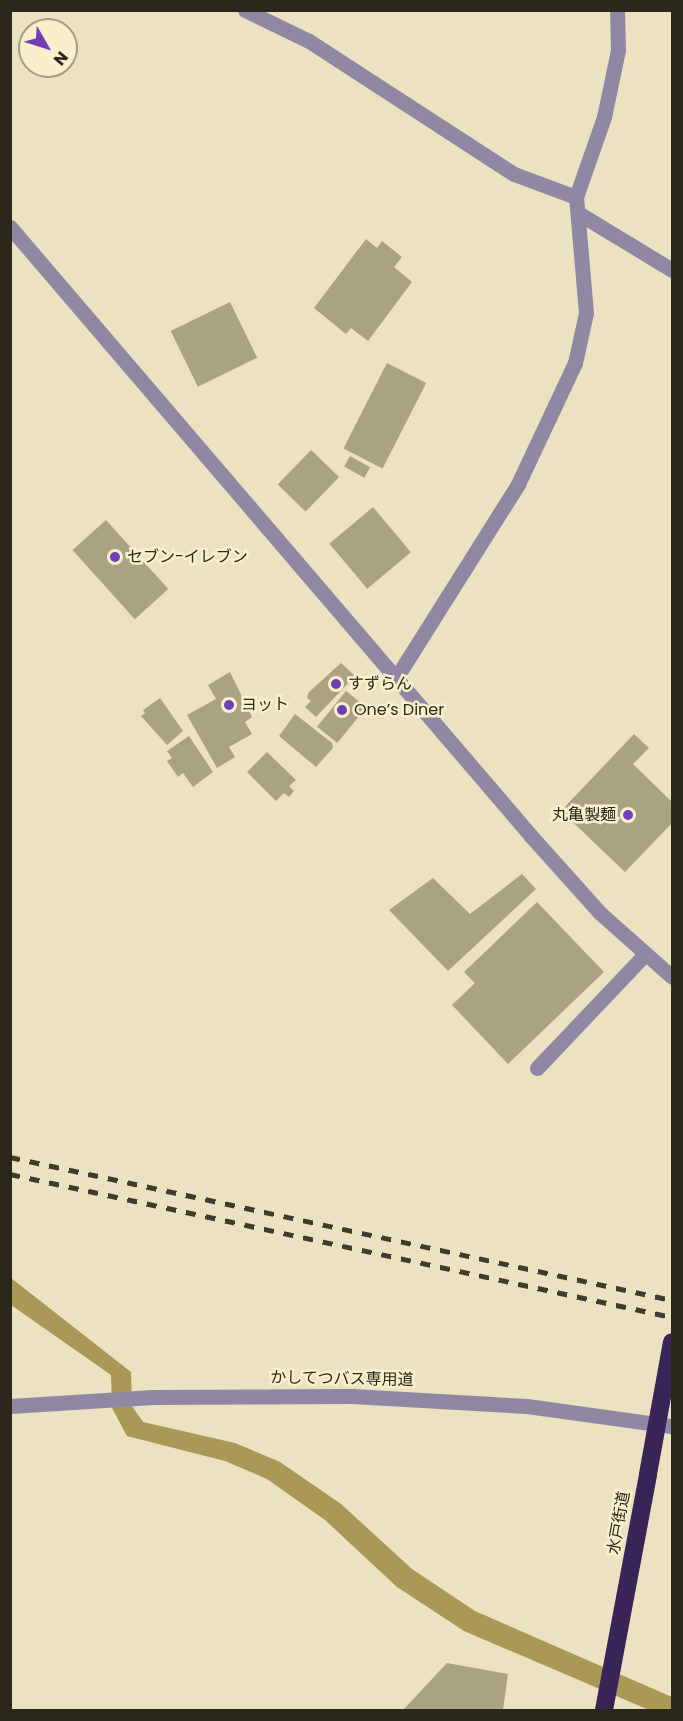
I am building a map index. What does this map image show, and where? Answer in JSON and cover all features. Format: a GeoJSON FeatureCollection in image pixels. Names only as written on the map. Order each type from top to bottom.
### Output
{"type":"FeatureCollection","features":[{"type":"Feature","properties":{"kind":"highway","name":"水戸街道"},"geometry":{"type":"LineString","coordinates":[[604,1710],[672,1342]]}},
{"type":"Feature","properties":{"kind":"street"},"geometry":{"type":"LineString","coordinates":[[245,10],[309,41],[514,174],[576,196]]}},
{"type":"Feature","properties":{"kind":"street"},"geometry":{"type":"LineString","coordinates":[[396,678],[518,484],[575,363],[586,313],[576,196],[604,117],[618,50],[617,10]]}},
{"type":"Feature","properties":{"kind":"street"},"geometry":{"type":"LineString","coordinates":[[578,213],[672,270]]}},
{"type":"Feature","properties":{"kind":"street"},"geometry":{"type":"LineString","coordinates":[[10,227],[586,897],[672,977]]}},
{"type":"Feature","properties":{"kind":"street"},"geometry":{"type":"LineString","coordinates":[[537,1068],[645,954]]}},
{"type":"Feature","properties":{"kind":"street","name":"かしてつバス専用道"},"geometry":{"type":"LineString","coordinates":[[10,1406],[153,1397],[352,1396],[497,1403],[672,1426]]}},
{"type":"Feature","properties":{"kind":"shaded area"},"geometry":{"type":"Polygon","coordinates":[[[11,1278],[131,1372],[132,1406],[143,1422],[235,1443],[280,1462],[341,1504],[412,1569],[475,1611],[672,1697],[672,1710],[649,1710],[464,1631],[397,1587],[325,1520],[267,1479],[225,1461],[127,1436],[112,1408],[111,1375],[11,1305],[11,1278]]]}},
{"type":"Feature","properties":{"kind":"building"},"geometry":{"type":"Polygon","coordinates":[[[366,239],[377,248],[382,241],[402,257],[394,267],[412,282],[368,341],[351,328],[346,334],[314,308],[366,239]]]}},
{"type":"Feature","properties":{"kind":"building"},"geometry":{"type":"Polygon","coordinates":[[[230,302],[257,358],[198,387],[171,331],[230,302]]]}},
{"type":"Feature","properties":{"kind":"building"},"geometry":{"type":"Polygon","coordinates":[[[387,363],[426,383],[383,469],[343,449],[387,363]]]}},
{"type":"Feature","properties":{"kind":"building"},"geometry":{"type":"Polygon","coordinates":[[[311,450],[339,477],[306,512],[278,485],[311,450]]]}},
{"type":"Feature","properties":{"kind":"building"},"geometry":{"type":"Polygon","coordinates":[[[350,456],[370,467],[364,478],[344,466],[350,456]]]}},
{"type":"Feature","properties":{"kind":"building"},"geometry":{"type":"Polygon","coordinates":[[[373,507],[411,552],[367,589],[329,544],[373,507]]]}},
{"type":"Feature","properties":{"kind":"building"},"geometry":{"type":"Polygon","coordinates":[[[106,520],[168,589],[135,619],[73,550],[106,520]]]}},
{"type":"Feature","properties":{"kind":"building"},"geometry":{"type":"Polygon","coordinates":[[[341,663],[355,676],[316,717],[305,707],[311,701],[307,698],[309,692],[341,663]]]}},
{"type":"Feature","properties":{"kind":"building"},"geometry":{"type":"Polygon","coordinates":[[[230,672],[252,717],[245,722],[252,734],[229,747],[235,757],[217,768],[187,715],[216,699],[208,685],[230,672]]]}},
{"type":"Feature","properties":{"kind":"building"},"geometry":{"type":"Polygon","coordinates":[[[346,691],[366,707],[337,743],[317,727],[346,691]]]}},
{"type":"Feature","properties":{"kind":"building"},"geometry":{"type":"Polygon","coordinates":[[[160,698],[183,731],[167,745],[141,716],[145,713],[143,710],[160,698]]]}},
{"type":"Feature","properties":{"kind":"building"},"geometry":{"type":"Polygon","coordinates":[[[295,714],[332,743],[333,748],[316,767],[279,736],[295,714]]]}},
{"type":"Feature","properties":{"kind":"building"},"geometry":{"type":"Polygon","coordinates":[[[634,734],[649,748],[633,764],[672,802],[672,823],[625,872],[561,811],[634,734]]]}},
{"type":"Feature","properties":{"kind":"building"},"geometry":{"type":"Polygon","coordinates":[[[189,736],[213,772],[193,787],[183,773],[178,777],[167,761],[172,758],[167,751],[189,736]]]}},
{"type":"Feature","properties":{"kind":"building"},"geometry":{"type":"Polygon","coordinates":[[[267,752],[296,780],[289,786],[294,791],[289,797],[284,793],[276,801],[247,772],[267,752]]]}},
{"type":"Feature","properties":{"kind":"building"},"geometry":{"type":"Polygon","coordinates":[[[522,874],[536,889],[448,971],[389,910],[433,878],[470,914],[522,874]]]}},
{"type":"Feature","properties":{"kind":"building"},"geometry":{"type":"Polygon","coordinates":[[[537,902],[604,972],[508,1064],[452,1005],[475,983],[464,972],[537,902]]]}},
{"type":"Feature","properties":{"kind":"building"},"geometry":{"type":"Polygon","coordinates":[[[447,1663],[508,1674],[503,1710],[403,1710],[447,1663]]]}},
{"type":"Feature","properties":{"kind":"railway"},"geometry":{"type":"LineString","coordinates":[[10,1157],[672,1300]]}},
{"type":"Feature","properties":{"kind":"railway"},"geometry":{"type":"LineString","coordinates":[[10,1174],[672,1317]]}},
{"type":"Feature","properties":{"kind":"place","name":"セブン-イレブン"},"geometry":{"type":"Point","coordinates":[115,557]}},
{"type":"Feature","properties":{"kind":"place","name":"すずらん"},"geometry":{"type":"Point","coordinates":[336,684]}},
{"type":"Feature","properties":{"kind":"place","name":"ヨット"},"geometry":{"type":"Point","coordinates":[229,705]}},
{"type":"Feature","properties":{"kind":"place","name":"One’s Diner"},"geometry":{"type":"Point","coordinates":[342,710]}},
{"type":"Feature","properties":{"kind":"place","name":"丸亀製麺"},"geometry":{"type":"Point","coordinates":[628,815]}}]}
